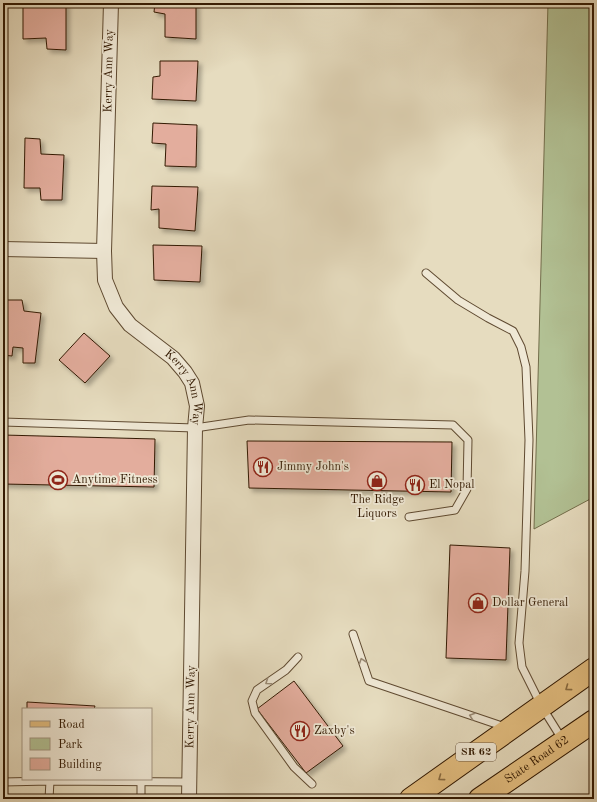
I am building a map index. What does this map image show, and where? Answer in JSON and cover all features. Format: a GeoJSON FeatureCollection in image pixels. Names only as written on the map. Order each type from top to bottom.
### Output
{"type":"FeatureCollection","features":[{"type":"Feature","properties":{"kind":"main road","name":"SR 62"},"geometry":{"type":"LineString","coordinates":[[411,799],[594,669]]}},
{"type":"Feature","properties":{"kind":"main road","name":"State Road 62"},"geometry":{"type":"LineString","coordinates":[[480,799],[594,722]]}},
{"type":"Feature","properties":{"kind":"street","name":"Kerry Ann Way"},"geometry":{"type":"LineString","coordinates":[[111,3],[104,251],[105,280],[116,307],[130,325],[173,358],[192,383],[197,406],[195,428],[189,799]]}},
{"type":"Feature","properties":{"kind":"street"},"geometry":{"type":"LineString","coordinates":[[3,249],[104,251]]}},
{"type":"Feature","properties":{"kind":"lane"},"geometry":{"type":"LineString","coordinates":[[426,273],[458,300],[513,331],[521,347],[526,367],[529,440],[525,572],[519,643],[522,667],[542,707],[564,743]]}},
{"type":"Feature","properties":{"kind":"lane"},"geometry":{"type":"LineString","coordinates":[[3,422],[195,428],[249,420],[453,426],[468,440],[467,489],[455,510],[409,517]]}},
{"type":"Feature","properties":{"kind":"lane"},"geometry":{"type":"LineString","coordinates":[[353,634],[369,681],[509,729]]}},
{"type":"Feature","properties":{"kind":"lane"},"geometry":{"type":"LineString","coordinates":[[298,657],[286,670],[257,690],[252,701],[255,713],[294,767],[312,784]]}},
{"type":"Feature","properties":{"kind":"lane"},"geometry":{"type":"LineString","coordinates":[[50,781],[50,799]]}},
{"type":"Feature","properties":{"kind":"lane"},"geometry":{"type":"LineString","coordinates":[[3,782],[190,782]]}},
{"type":"Feature","properties":{"kind":"lane"},"geometry":{"type":"LineString","coordinates":[[141,782],[141,799]]}},
{"type":"Feature","properties":{"kind":"green space"},"geometry":{"type":"Polygon","coordinates":[[[548,3],[594,3],[594,497],[534,529],[548,3]]]}},
{"type":"Feature","properties":{"kind":"building"},"geometry":{"type":"Polygon","coordinates":[[[46,3],[66,3],[66,50],[47,49],[46,38],[23,39],[23,7],[45,6],[46,3]]]}},
{"type":"Feature","properties":{"kind":"building"},"geometry":{"type":"Polygon","coordinates":[[[155,3],[196,3],[196,39],[165,37],[165,14],[154,12],[155,3]]]}},
{"type":"Feature","properties":{"kind":"building"},"geometry":{"type":"Polygon","coordinates":[[[160,61],[198,61],[196,101],[152,99],[153,77],[160,76],[160,61]]]}},
{"type":"Feature","properties":{"kind":"building"},"geometry":{"type":"Polygon","coordinates":[[[153,123],[197,125],[196,167],[165,166],[166,144],[152,143],[153,123]]]}},
{"type":"Feature","properties":{"kind":"building"},"geometry":{"type":"Polygon","coordinates":[[[25,138],[40,139],[41,154],[64,155],[62,200],[41,200],[40,188],[24,188],[25,138]]]}},
{"type":"Feature","properties":{"kind":"building"},"geometry":{"type":"Polygon","coordinates":[[[152,186],[198,187],[195,231],[159,228],[159,209],[151,210],[152,186]]]}},
{"type":"Feature","properties":{"kind":"building"},"geometry":{"type":"Polygon","coordinates":[[[153,245],[202,246],[200,282],[154,280],[153,245]]]}},
{"type":"Feature","properties":{"kind":"building"},"geometry":{"type":"Polygon","coordinates":[[[3,300],[22,300],[24,311],[41,313],[35,363],[23,363],[23,348],[13,347],[12,356],[3,355],[3,300]]]}},
{"type":"Feature","properties":{"kind":"building"},"geometry":{"type":"Polygon","coordinates":[[[84,333],[110,356],[85,383],[59,360],[84,333]]]}},
{"type":"Feature","properties":{"kind":"building"},"geometry":{"type":"Polygon","coordinates":[[[3,435],[155,439],[154,487],[3,484],[3,435]]]}},
{"type":"Feature","properties":{"kind":"building"},"geometry":{"type":"Polygon","coordinates":[[[247,441],[452,442],[451,492],[249,488],[247,441]]]}},
{"type":"Feature","properties":{"kind":"building","name":"Dollar General"},"geometry":{"type":"Polygon","coordinates":[[[450,545],[510,548],[506,660],[446,658],[450,545]]]}},
{"type":"Feature","properties":{"kind":"building"},"geometry":{"type":"Polygon","coordinates":[[[294,681],[343,746],[306,773],[257,709],[294,681]]]}},
{"type":"Feature","properties":{"kind":"building"},"geometry":{"type":"Polygon","coordinates":[[[27,702],[95,706],[94,708],[27,708],[27,702]]]}},
{"type":"Feature","properties":{"kind":"place","name":"Jimmy John's"},"geometry":{"type":"Point","coordinates":[263,467]}},
{"type":"Feature","properties":{"kind":"place","name":"Anytime Fitness"},"geometry":{"type":"Point","coordinates":[58,480]}},
{"type":"Feature","properties":{"kind":"place","name":"The Ridge Liquors"},"geometry":{"type":"Point","coordinates":[377,481]}},
{"type":"Feature","properties":{"kind":"place","name":"El Nopal"},"geometry":{"type":"Point","coordinates":[415,485]}},
{"type":"Feature","properties":{"kind":"place","name":"Dollar General"},"geometry":{"type":"Point","coordinates":[478,603]}},
{"type":"Feature","properties":{"kind":"place","name":"Zaxby's"},"geometry":{"type":"Point","coordinates":[300,731]}}]}
